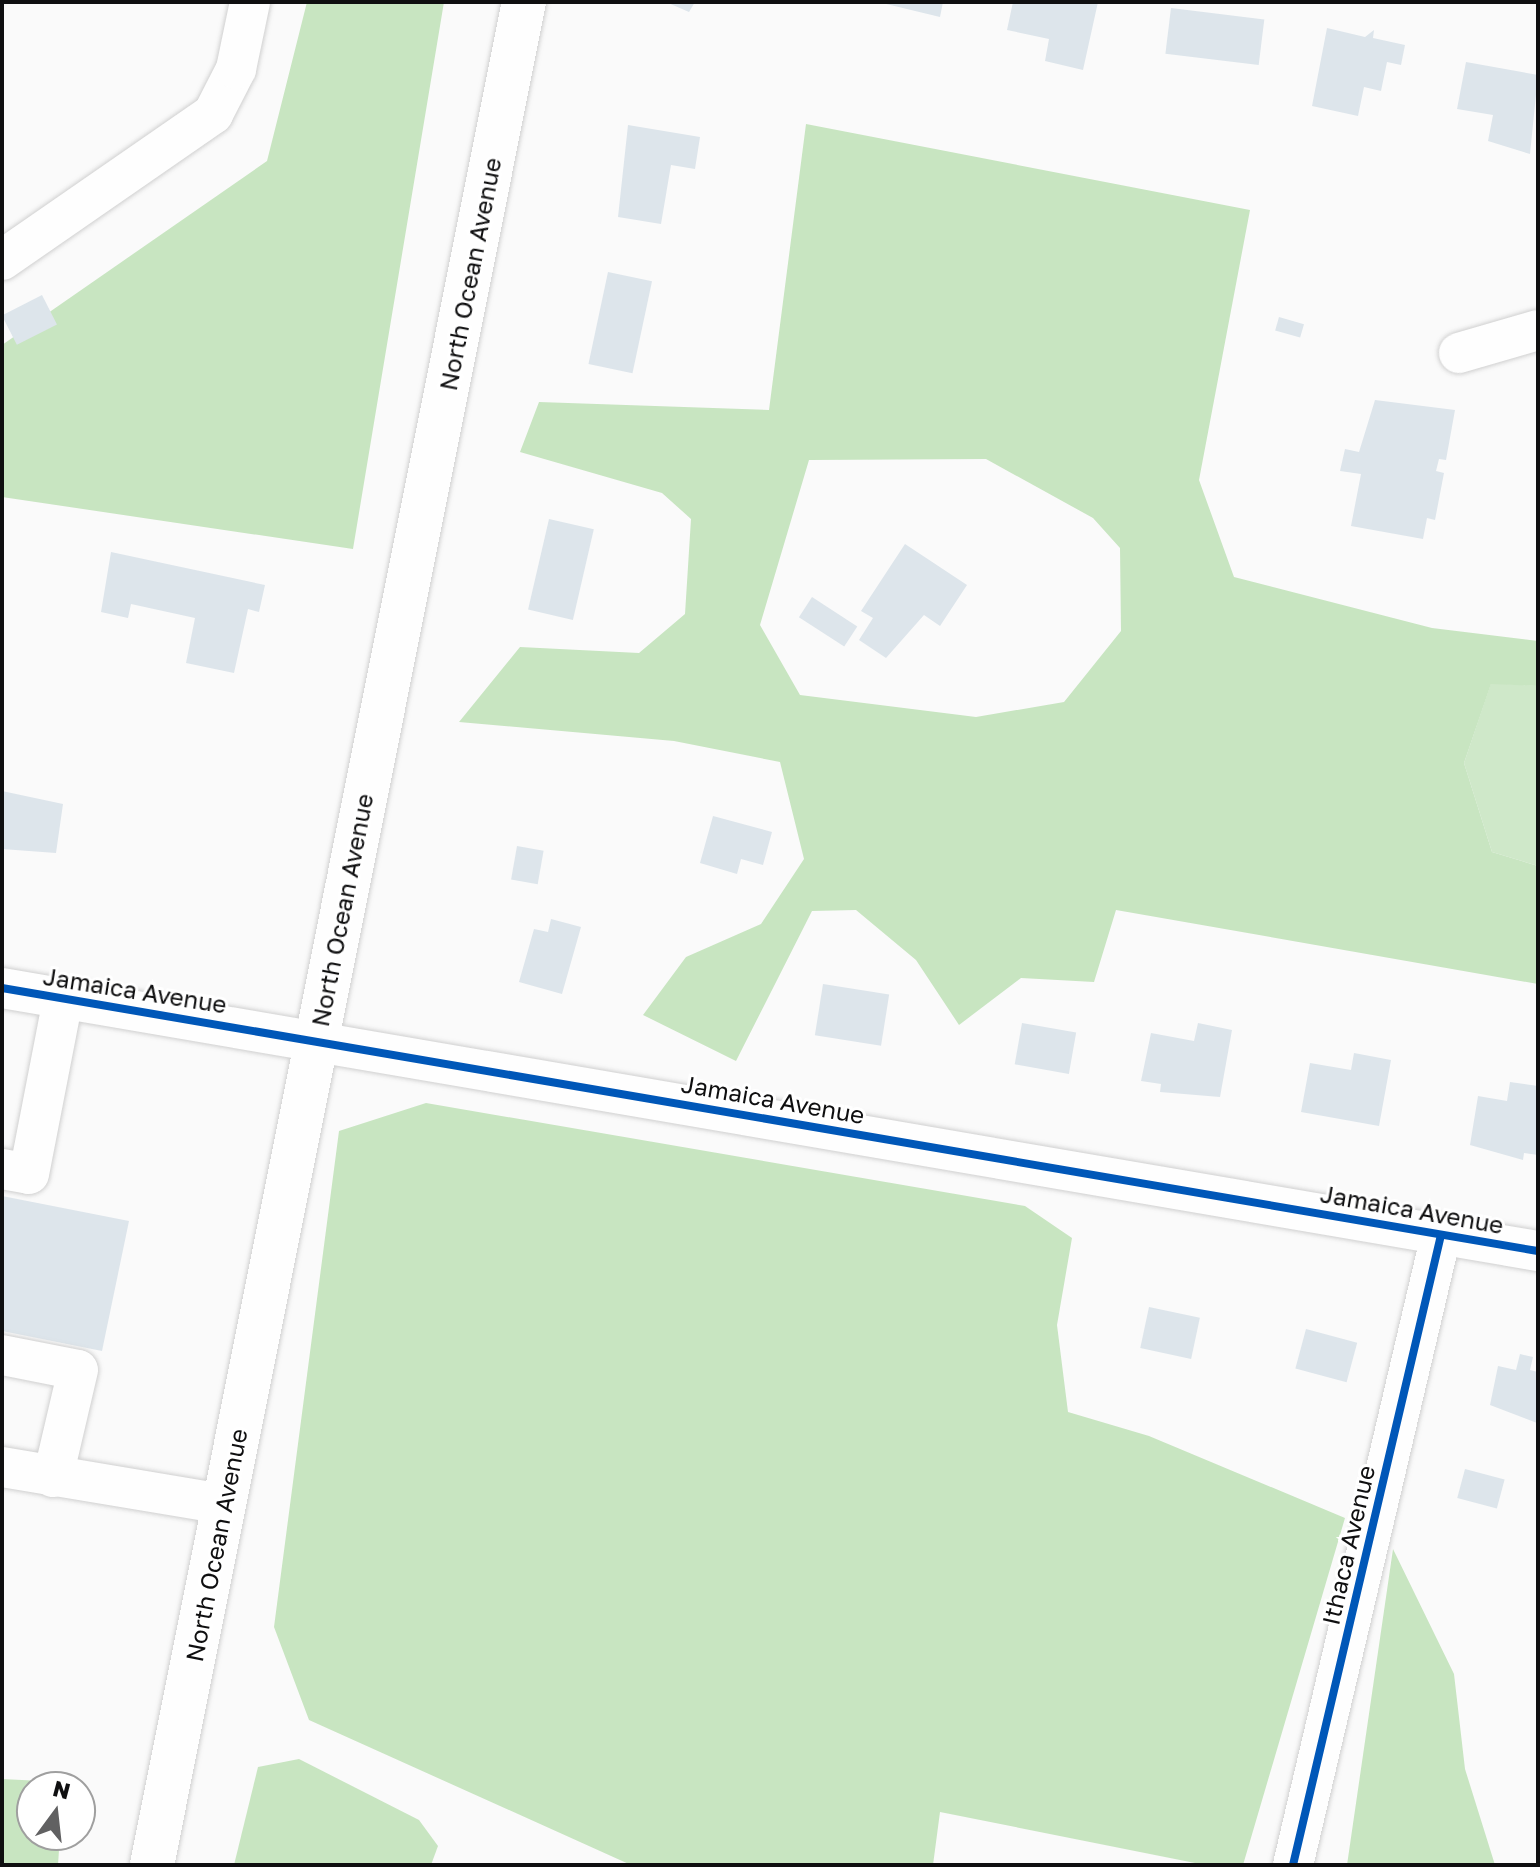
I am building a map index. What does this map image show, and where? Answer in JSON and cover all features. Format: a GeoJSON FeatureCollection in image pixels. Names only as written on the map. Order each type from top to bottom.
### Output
{"type":"FeatureCollection","features":[{"type":"Feature","properties":{"kind":"main road","name":"North Ocean Avenue"},"geometry":{"type":"LineString","coordinates":[[152,1865],[524,2]]}},
{"type":"Feature","properties":{"kind":"street"},"geometry":{"type":"LineString","coordinates":[[2,260],[213,114],[236,69],[250,2]]}},
{"type":"Feature","properties":{"kind":"street"},"geometry":{"type":"LineString","coordinates":[[1459,353],[1538,330]]}},
{"type":"Feature","properties":{"kind":"street","name":"Jamaica Avenue"},"geometry":{"type":"LineString","coordinates":[[2,988],[1538,1251]]}},
{"type":"Feature","properties":{"kind":"street"},"geometry":{"type":"LineString","coordinates":[[2,1169],[29,1174],[63,999]]}},
{"type":"Feature","properties":{"kind":"street","name":"Ithaca Avenue"},"geometry":{"type":"LineString","coordinates":[[1293,1865],[1441,1235]]}},
{"type":"Feature","properties":{"kind":"street"},"geometry":{"type":"LineString","coordinates":[[2,1355],[78,1370],[53,1477]]}},
{"type":"Feature","properties":{"kind":"street"},"geometry":{"type":"LineString","coordinates":[[2,1467],[224,1504]]}},
{"type":"Feature","properties":{"kind":"green space"},"geometry":{"type":"Polygon","coordinates":[[[307,2],[444,2],[353,549],[2,497],[2,345],[267,161],[307,2]]]}},
{"type":"Feature","properties":{"kind":"green space"},"geometry":{"type":"Polygon","coordinates":[[[806,124],[1250,210],[1199,480],[1234,577],[1432,628],[1538,641],[1538,686],[1491,684],[1464,763],[1492,852],[1538,866],[1538,984],[1116,910],[1094,982],[1021,978],[959,1025],[916,960],[856,910],[812,911],[736,1061],[643,1015],[686,957],[761,924],[804,859],[780,762],[674,741],[459,722],[520,647],[639,653],[685,614],[691,519],[662,493],[520,452],[539,402],[769,410],[806,124]],[[986,459],[809,460],[760,625],[800,695],[976,717],[1064,702],[1121,631],[1120,548],[1093,518],[986,459]]]}},
{"type":"Feature","properties":{"kind":"green space"},"geometry":{"type":"Polygon","coordinates":[[[1491,683],[1538,686],[1538,866],[1492,852],[1464,763],[1491,683]]]}},
{"type":"Feature","properties":{"kind":"green space"},"geometry":{"type":"Polygon","coordinates":[[[426,1103],[1025,1206],[1072,1238],[1057,1325],[1068,1412],[1149,1436],[1345,1518],[1243,1865],[1200,1864],[940,1812],[933,1865],[631,1865],[309,1720],[274,1627],[339,1131],[426,1103]]]}},
{"type":"Feature","properties":{"kind":"green space"},"geometry":{"type":"Polygon","coordinates":[[[1393,1549],[1454,1674],[1465,1769],[1495,1865],[1347,1865],[1393,1549]]]}},
{"type":"Feature","properties":{"kind":"green space"},"geometry":{"type":"Polygon","coordinates":[[[299,1759],[419,1820],[438,1846],[431,1865],[234,1865],[258,1767],[299,1759]]]}},
{"type":"Feature","properties":{"kind":"green space"},"geometry":{"type":"Polygon","coordinates":[[[2,1779],[16,1780],[16,1851],[59,1851],[58,1865],[2,1865],[2,1779]]]}},
{"type":"Feature","properties":{"kind":"building"},"geometry":{"type":"Polygon","coordinates":[[[666,2],[695,2],[689,12],[666,2]]]}},
{"type":"Feature","properties":{"kind":"building"},"geometry":{"type":"Polygon","coordinates":[[[878,2],[943,2],[940,17],[878,2]]]}},
{"type":"Feature","properties":{"kind":"building"},"geometry":{"type":"Polygon","coordinates":[[[1013,2],[1098,2],[1083,70],[1045,61],[1049,39],[1007,30],[1013,2]]]}},
{"type":"Feature","properties":{"kind":"building"},"geometry":{"type":"Polygon","coordinates":[[[1171,8],[1264,19],[1259,65],[1165,54],[1171,8]]]}},
{"type":"Feature","properties":{"kind":"building"},"geometry":{"type":"Polygon","coordinates":[[[1327,28],[1365,37],[1374,30],[1373,38],[1405,45],[1401,65],[1387,62],[1381,91],[1364,87],[1358,116],[1312,106],[1327,28]]]}},
{"type":"Feature","properties":{"kind":"building"},"geometry":{"type":"Polygon","coordinates":[[[1466,62],[1538,75],[1530,154],[1488,141],[1493,115],[1457,109],[1466,62]]]}},
{"type":"Feature","properties":{"kind":"building"},"geometry":{"type":"Polygon","coordinates":[[[628,125],[700,137],[695,169],[671,165],[661,224],[618,217],[628,125]]]}},
{"type":"Feature","properties":{"kind":"building"},"geometry":{"type":"Polygon","coordinates":[[[608,272],[652,281],[632,373],[588,364],[608,272]]]}},
{"type":"Feature","properties":{"kind":"building"},"geometry":{"type":"Polygon","coordinates":[[[42,295],[57,324],[17,345],[2,315],[42,295]]]}},
{"type":"Feature","properties":{"kind":"building"},"geometry":{"type":"Polygon","coordinates":[[[1279,317],[1304,324],[1300,338],[1275,330],[1279,317]]]}},
{"type":"Feature","properties":{"kind":"building"},"geometry":{"type":"Polygon","coordinates":[[[1375,400],[1455,410],[1446,460],[1439,459],[1436,471],[1444,473],[1435,520],[1427,518],[1423,539],[1351,526],[1361,474],[1340,471],[1345,449],[1359,452],[1375,400]]]}},
{"type":"Feature","properties":{"kind":"building"},"geometry":{"type":"Polygon","coordinates":[[[549,519],[594,529],[573,620],[528,610],[549,519]]]}},
{"type":"Feature","properties":{"kind":"building"},"geometry":{"type":"Polygon","coordinates":[[[905,544],[967,585],[940,626],[924,615],[886,658],[859,640],[873,618],[861,611],[905,544]]]}},
{"type":"Feature","properties":{"kind":"building"},"geometry":{"type":"Polygon","coordinates":[[[111,552],[265,585],[259,612],[248,609],[234,673],[186,663],[195,618],[131,604],[128,618],[101,612],[111,552]]]}},
{"type":"Feature","properties":{"kind":"building"},"geometry":{"type":"Polygon","coordinates":[[[812,597],[857,626],[844,647],[799,617],[812,597]]]}},
{"type":"Feature","properties":{"kind":"building"},"geometry":{"type":"Polygon","coordinates":[[[2,791],[63,804],[56,853],[2,849],[2,791]]]}},
{"type":"Feature","properties":{"kind":"building"},"geometry":{"type":"Polygon","coordinates":[[[713,816],[772,832],[763,865],[741,859],[737,874],[700,863],[713,816]]]}},
{"type":"Feature","properties":{"kind":"building"},"geometry":{"type":"Polygon","coordinates":[[[517,846],[544,851],[538,884],[511,879],[517,846]]]}},
{"type":"Feature","properties":{"kind":"building"},"geometry":{"type":"Polygon","coordinates":[[[551,919],[581,927],[562,994],[519,982],[534,929],[548,932],[551,919]]]}},
{"type":"Feature","properties":{"kind":"building"},"geometry":{"type":"Polygon","coordinates":[[[823,984],[889,994],[881,1046],[815,1035],[823,984]]]}},
{"type":"Feature","properties":{"kind":"building"},"geometry":{"type":"Polygon","coordinates":[[[1022,1023],[1076,1033],[1069,1074],[1015,1064],[1022,1023]]]}},
{"type":"Feature","properties":{"kind":"building"},"geometry":{"type":"Polygon","coordinates":[[[1198,1023],[1232,1030],[1220,1097],[1160,1092],[1161,1084],[1141,1081],[1151,1033],[1194,1041],[1198,1023]]]}},
{"type":"Feature","properties":{"kind":"building"},"geometry":{"type":"Polygon","coordinates":[[[1354,1053],[1391,1060],[1379,1126],[1301,1112],[1310,1063],[1351,1070],[1354,1053]]]}},
{"type":"Feature","properties":{"kind":"building"},"geometry":{"type":"Polygon","coordinates":[[[1510,1082],[1538,1086],[1538,1155],[1524,1153],[1523,1160],[1470,1145],[1478,1096],[1507,1101],[1510,1082]]]}},
{"type":"Feature","properties":{"kind":"building"},"geometry":{"type":"Polygon","coordinates":[[[2,1196],[129,1221],[102,1351],[2,1331],[2,1196]]]}},
{"type":"Feature","properties":{"kind":"building"},"geometry":{"type":"Polygon","coordinates":[[[1149,1307],[1200,1318],[1191,1359],[1140,1348],[1149,1307]]]}},
{"type":"Feature","properties":{"kind":"building"},"geometry":{"type":"Polygon","coordinates":[[[1306,1329],[1357,1343],[1347,1382],[1295,1369],[1306,1329]]]}},
{"type":"Feature","properties":{"kind":"building"},"geometry":{"type":"Polygon","coordinates":[[[1520,1354],[1533,1357],[1530,1370],[1538,1372],[1537,1423],[1490,1405],[1498,1366],[1516,1370],[1520,1354]]]}},
{"type":"Feature","properties":{"kind":"building"},"geometry":{"type":"Polygon","coordinates":[[[1465,1469],[1505,1480],[1497,1509],[1457,1498],[1465,1469]]]}},
{"type":"Feature","properties":{"kind":"cycle path"},"geometry":{"type":"LineString","coordinates":[[2,988],[1538,1251]]}},
{"type":"Feature","properties":{"kind":"cycle path"},"geometry":{"type":"LineString","coordinates":[[1293,1865],[1441,1235]]}}]}
